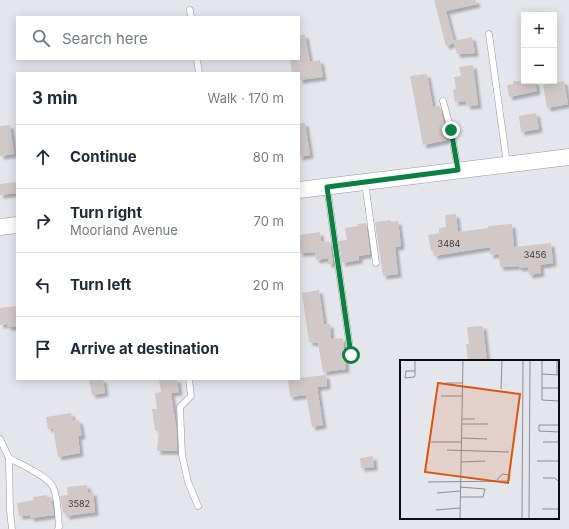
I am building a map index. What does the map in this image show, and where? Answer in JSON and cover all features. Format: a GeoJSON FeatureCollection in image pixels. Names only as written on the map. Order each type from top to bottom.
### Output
{"type":"FeatureCollection","features":[{"type":"Feature","properties":{"kind":"street"},"geometry":{"type":"LineString","coordinates":[[300,190],[569,157]]}},
{"type":"Feature","properties":{"kind":"street"},"geometry":{"type":"LineString","coordinates":[[0,227],[16,225]]}},
{"type":"Feature","properties":{"kind":"lane"},"geometry":{"type":"LineString","coordinates":[[190,10],[191,16]]}},
{"type":"Feature","properties":{"kind":"lane"},"geometry":{"type":"LineString","coordinates":[[489,34],[507,164]]}},
{"type":"Feature","properties":{"kind":"lane"},"geometry":{"type":"LineString","coordinates":[[197,60],[199,72]]}},
{"type":"Feature","properties":{"kind":"lane"},"geometry":{"type":"LineString","coordinates":[[443,101],[451,130],[458,170]]}},
{"type":"Feature","properties":{"kind":"lane"},"geometry":{"type":"LineString","coordinates":[[365,182],[376,264]]}},
{"type":"Feature","properties":{"kind":"lane"},"geometry":{"type":"LineString","coordinates":[[327,187],[351,355]]}},
{"type":"Feature","properties":{"kind":"lane"},"geometry":{"type":"LineString","coordinates":[[189,380],[191,396],[180,408],[182,455],[188,482],[198,506]]}},
{"type":"Feature","properties":{"kind":"lane"},"geometry":{"type":"LineString","coordinates":[[0,439],[9,458],[10,511],[12,529]]}},
{"type":"Feature","properties":{"kind":"lane"},"geometry":{"type":"LineString","coordinates":[[9,458],[37,472],[53,486],[58,509],[58,529]]}},
{"type":"Feature","properties":{"kind":"building"},"geometry":{"type":"Polygon","coordinates":[[[434,0],[476,0],[477,4],[446,11],[454,41],[472,37],[475,53],[457,54],[454,43],[446,46],[434,0]]]}},
{"type":"Feature","properties":{"kind":"building"},"geometry":{"type":"Polygon","coordinates":[[[300,35],[305,35],[310,62],[320,60],[323,77],[300,80],[300,72],[292,72],[290,60],[300,60],[300,35]]]}},
{"type":"Feature","properties":{"kind":"building"},"geometry":{"type":"Polygon","coordinates":[[[473,65],[478,105],[467,106],[466,101],[455,102],[453,90],[456,89],[454,77],[461,76],[459,67],[473,65]]]}},
{"type":"Feature","properties":{"kind":"building"},"geometry":{"type":"Polygon","coordinates":[[[427,74],[433,107],[440,106],[447,140],[423,145],[410,76],[427,74]]]}},
{"type":"Feature","properties":{"kind":"building"},"geometry":{"type":"Polygon","coordinates":[[[513,81],[521,81],[521,84],[536,84],[537,91],[509,97],[507,85],[513,84],[513,81]]]}},
{"type":"Feature","properties":{"kind":"building"},"geometry":{"type":"Polygon","coordinates":[[[564,81],[568,104],[547,108],[543,85],[557,84],[557,82],[564,81]]]}},
{"type":"Feature","properties":{"kind":"building"},"geometry":{"type":"Polygon","coordinates":[[[536,113],[539,129],[521,132],[519,116],[536,113]]]}},
{"type":"Feature","properties":{"kind":"building"},"geometry":{"type":"Polygon","coordinates":[[[300,123],[305,123],[310,155],[300,157],[300,123]]]}},
{"type":"Feature","properties":{"kind":"building"},"geometry":{"type":"Polygon","coordinates":[[[10,125],[14,154],[0,156],[0,126],[10,125]]]}},
{"type":"Feature","properties":{"kind":"building"},"geometry":{"type":"Polygon","coordinates":[[[16,182],[16,193],[0,195],[0,184],[16,182]]]}},
{"type":"Feature","properties":{"kind":"building"},"geometry":{"type":"Polygon","coordinates":[[[456,214],[458,232],[488,228],[488,226],[512,224],[514,247],[551,243],[553,263],[540,265],[541,273],[529,275],[528,267],[500,267],[499,254],[490,255],[490,247],[434,256],[433,250],[431,251],[428,235],[439,233],[439,228],[446,227],[445,215],[456,214]]]}},
{"type":"Feature","properties":{"kind":"building"},"geometry":{"type":"Polygon","coordinates":[[[391,220],[391,222],[398,221],[401,246],[395,247],[398,274],[383,276],[375,222],[391,220]]]}},
{"type":"Feature","properties":{"kind":"building"},"geometry":{"type":"Polygon","coordinates":[[[366,223],[370,254],[359,256],[359,260],[342,263],[339,241],[347,240],[345,228],[366,223]]]}},
{"type":"Feature","properties":{"kind":"building"},"geometry":{"type":"Polygon","coordinates":[[[320,232],[321,241],[330,242],[333,264],[328,264],[328,258],[316,260],[315,252],[300,253],[300,235],[320,232]]]}},
{"type":"Feature","properties":{"kind":"building"},"geometry":{"type":"Polygon","coordinates":[[[319,290],[324,324],[330,324],[331,339],[343,338],[346,369],[323,372],[318,343],[309,342],[302,293],[319,290]]]}},
{"type":"Feature","properties":{"kind":"building"},"geometry":{"type":"Polygon","coordinates":[[[16,306],[16,326],[8,327],[7,324],[0,325],[0,308],[16,306]]]}},
{"type":"Feature","properties":{"kind":"building"},"geometry":{"type":"Polygon","coordinates":[[[483,326],[487,360],[468,360],[466,344],[469,344],[467,327],[483,326]]]}},
{"type":"Feature","properties":{"kind":"building"},"geometry":{"type":"Polygon","coordinates":[[[326,375],[327,386],[317,387],[323,425],[312,427],[306,395],[290,397],[288,380],[300,380],[300,378],[326,375]]]}},
{"type":"Feature","properties":{"kind":"building"},"geometry":{"type":"Polygon","coordinates":[[[89,380],[103,380],[105,393],[92,395],[89,380]]]}},
{"type":"Feature","properties":{"kind":"building"},"geometry":{"type":"Polygon","coordinates":[[[159,380],[177,380],[179,392],[171,393],[177,434],[177,451],[157,451],[159,430],[155,430],[152,409],[157,409],[155,393],[161,392],[159,380]]]}},
{"type":"Feature","properties":{"kind":"building"},"geometry":{"type":"Polygon","coordinates":[[[71,413],[73,421],[79,420],[82,436],[78,436],[80,453],[58,457],[53,428],[48,429],[46,417],[71,413]]]}},
{"type":"Feature","properties":{"kind":"building"},"geometry":{"type":"Polygon","coordinates":[[[373,456],[374,467],[361,468],[360,458],[373,456]]]}},
{"type":"Feature","properties":{"kind":"building"},"geometry":{"type":"Polygon","coordinates":[[[87,485],[88,492],[93,492],[95,512],[66,516],[66,513],[63,513],[60,496],[68,495],[67,487],[87,485]]]}},
{"type":"Feature","properties":{"kind":"building"},"geometry":{"type":"Polygon","coordinates":[[[47,495],[47,497],[51,497],[54,515],[31,518],[30,515],[19,516],[17,503],[34,500],[33,497],[47,495]]]}},
{"type":"Feature","properties":{"kind":"route"},"geometry":{"type":"LineString","coordinates":[[351,355],[327,187],[458,170],[451,130]]}}]}
